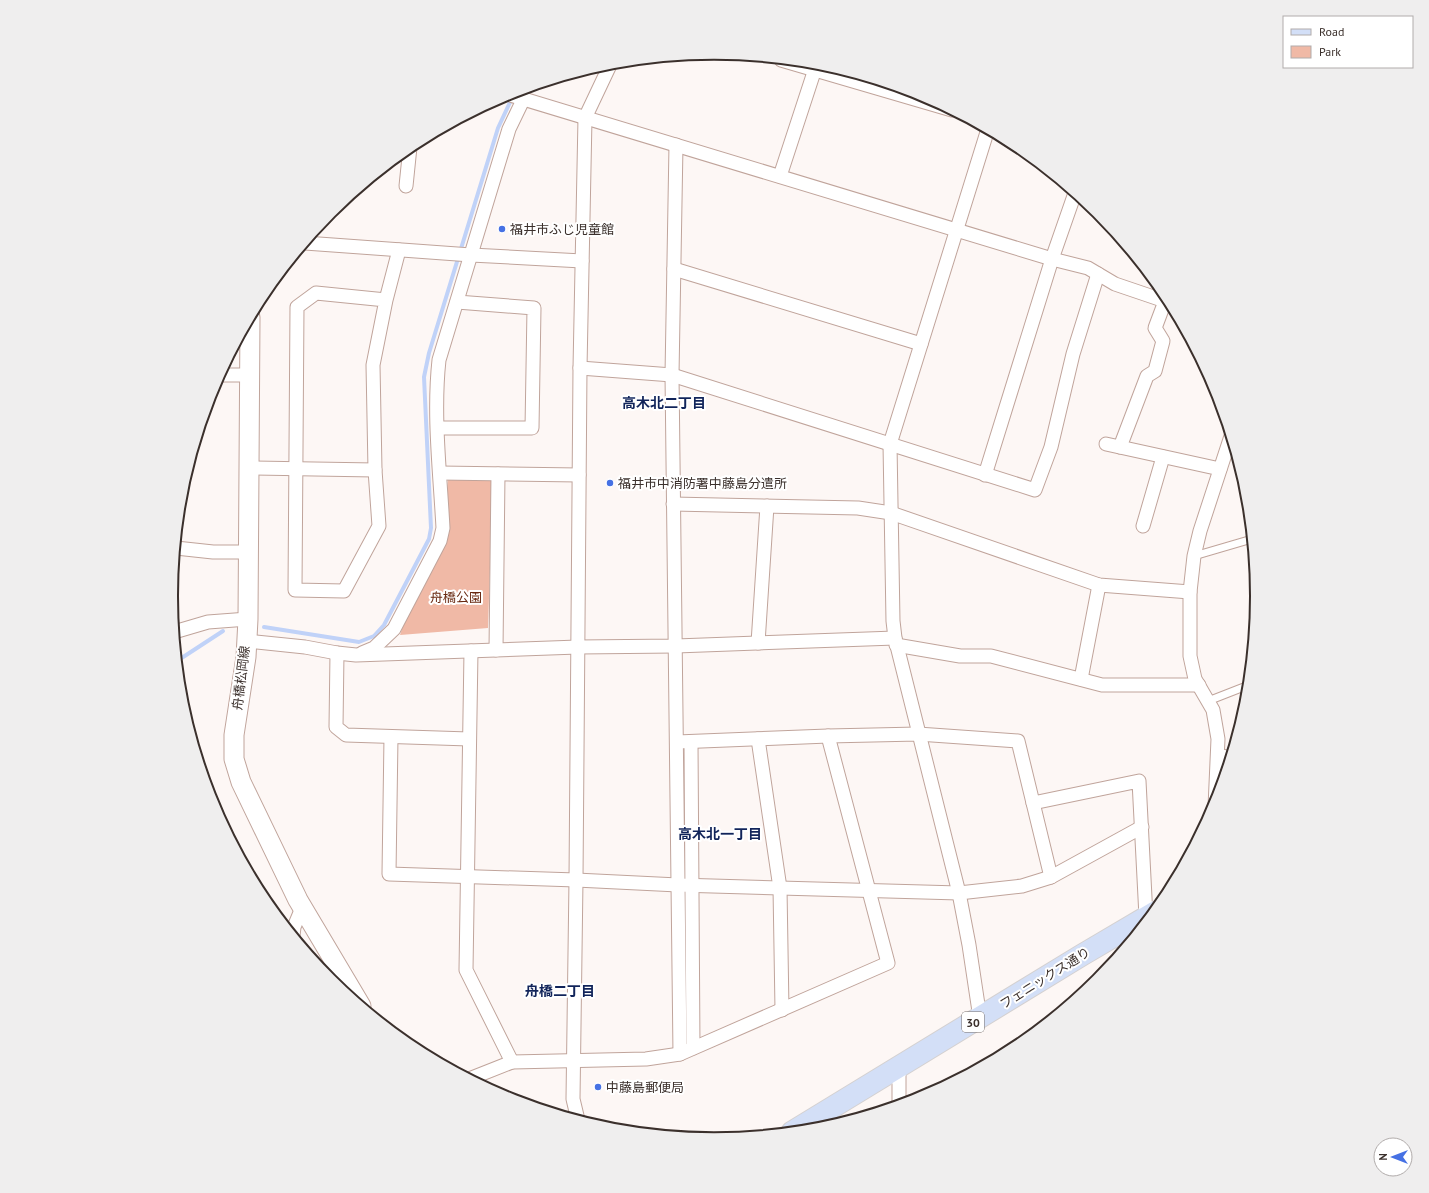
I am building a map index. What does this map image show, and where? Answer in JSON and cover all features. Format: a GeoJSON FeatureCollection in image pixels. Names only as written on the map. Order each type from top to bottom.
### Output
{"type":"FeatureCollection","features":[{"type":"Feature","properties":{"kind":"main road","name":"舟橋松岡線"},"geometry":{"type":"LineString","coordinates":[[250,328],[248,619],[246,657],[234,735],[234,759],[245,789],[281,868],[302,908],[353,992]]}},
{"type":"Feature","properties":{"kind":"main road","name":"フェニックス通り"},"geometry":{"type":"LineString","coordinates":[[803,1125],[1082,955],[1142,920]]}},
{"type":"Feature","properties":{"kind":"street"},"geometry":{"type":"LineString","coordinates":[[780,176],[815,69]]}},
{"type":"Feature","properties":{"kind":"street"},"geometry":{"type":"LineString","coordinates":[[819,70],[877,85]]}},
{"type":"Feature","properties":{"kind":"street"},"geometry":{"type":"LineString","coordinates":[[577,1115],[573,1099],[580,368],[585,118],[607,71]]}},
{"type":"Feature","properties":{"kind":"street"},"geometry":{"type":"LineString","coordinates":[[521,96],[585,118],[1052,259],[1088,268],[1115,284],[1161,298]]}},
{"type":"Feature","properties":{"kind":"street"},"geometry":{"type":"LineString","coordinates":[[356,655],[374,648],[394,629],[440,541],[443,528],[438,428],[437,382],[439,360],[509,129],[516,98]]}},
{"type":"Feature","properties":{"kind":"street"},"geometry":{"type":"LineString","coordinates":[[980,1018],[969,945],[958,893],[895,641],[893,621],[890,444],[986,134]]}},
{"type":"Feature","properties":{"kind":"street"},"geometry":{"type":"LineString","coordinates":[[676,145],[672,375],[680,1054]]}},
{"type":"Feature","properties":{"kind":"street"},"geometry":{"type":"LineString","coordinates":[[406,186],[409,155]]}},
{"type":"Feature","properties":{"kind":"street"},"geometry":{"type":"LineString","coordinates":[[985,475],[1052,259],[1073,198]]}},
{"type":"Feature","properties":{"kind":"street"},"geometry":{"type":"LineString","coordinates":[[311,243],[582,261]]}},
{"type":"Feature","properties":{"kind":"street"},"geometry":{"type":"LineString","coordinates":[[386,300],[316,293],[297,307],[296,590],[344,591],[379,526],[375,470],[373,365],[386,300],[399,250]]}},
{"type":"Feature","properties":{"kind":"street"},"geometry":{"type":"LineString","coordinates":[[674,269],[921,344]]}},
{"type":"Feature","properties":{"kind":"street"},"geometry":{"type":"LineString","coordinates":[[580,368],[672,375],[1035,490],[1051,447],[1073,354],[1098,274]]}},
{"type":"Feature","properties":{"kind":"street"},"geometry":{"type":"LineString","coordinates":[[438,428],[532,428],[534,308],[457,302]]}},
{"type":"Feature","properties":{"kind":"street"},"geometry":{"type":"LineString","coordinates":[[1120,447],[1148,376],[1155,371],[1164,341],[1155,328],[1165,305]]}},
{"type":"Feature","properties":{"kind":"street"},"geometry":{"type":"LineString","coordinates":[[226,375],[250,375]]}},
{"type":"Feature","properties":{"kind":"street"},"geometry":{"type":"LineString","coordinates":[[1216,786],[1218,739],[1213,710],[1195,679],[1190,656],[1190,592],[1194,556],[1200,531],[1229,443]]}},
{"type":"Feature","properties":{"kind":"street"},"geometry":{"type":"LineString","coordinates":[[1106,444],[1220,469]]}},
{"type":"Feature","properties":{"kind":"street"},"geometry":{"type":"LineString","coordinates":[[1143,526],[1163,456]]}},
{"type":"Feature","properties":{"kind":"street"},"geometry":{"type":"LineString","coordinates":[[249,468],[375,470]]}},
{"type":"Feature","properties":{"kind":"street"},"geometry":{"type":"LineString","coordinates":[[440,473],[579,475]]}},
{"type":"Feature","properties":{"kind":"street"},"geometry":{"type":"LineString","coordinates":[[496,650],[498,474]]}},
{"type":"Feature","properties":{"kind":"street"},"geometry":{"type":"LineString","coordinates":[[673,504],[858,508],[891,512],[974,543],[1099,585],[1190,592]]}},
{"type":"Feature","properties":{"kind":"street"},"geometry":{"type":"LineString","coordinates":[[758,643],[767,506]]}},
{"type":"Feature","properties":{"kind":"street"},"geometry":{"type":"LineString","coordinates":[[180,548],[213,552],[248,552]]}},
{"type":"Feature","properties":{"kind":"street"},"geometry":{"type":"LineString","coordinates":[[1081,679],[1099,585]]}},
{"type":"Feature","properties":{"kind":"street"},"geometry":{"type":"LineString","coordinates":[[179,631],[208,622],[248,619]]}},
{"type":"Feature","properties":{"kind":"street"},"geometry":{"type":"LineString","coordinates":[[246,641],[305,646],[337,653],[356,655],[578,647],[895,641],[960,656],[991,656],[1102,685],[1198,685]]}},
{"type":"Feature","properties":{"kind":"street"},"geometry":{"type":"LineString","coordinates":[[470,651],[466,970],[512,1062]]}},
{"type":"Feature","properties":{"kind":"street"},"geometry":{"type":"LineString","coordinates":[[337,653],[336,727],[346,734],[469,739]]}},
{"type":"Feature","properties":{"kind":"street"},"geometry":{"type":"LineString","coordinates":[[677,742],[918,734],[1018,741],[1051,877]]}},
{"type":"Feature","properties":{"kind":"street"},"geometry":{"type":"LineString","coordinates":[[475,1077],[512,1062],[646,1059],[680,1054],[888,963],[870,890],[828,736]]}},
{"type":"Feature","properties":{"kind":"street"},"geometry":{"type":"LineString","coordinates":[[391,737],[389,874],[678,885],[958,893],[1022,886],[1051,877],[1142,827]]}},
{"type":"Feature","properties":{"kind":"street"},"geometry":{"type":"LineString","coordinates":[[758,739],[780,888],[782,1010]]}},
{"type":"Feature","properties":{"kind":"street"},"geometry":{"type":"LineString","coordinates":[[691,742],[693,1048]]}},
{"type":"Feature","properties":{"kind":"street"},"geometry":{"type":"LineString","coordinates":[[1218,755],[1227,757]]}},
{"type":"Feature","properties":{"kind":"street"},"geometry":{"type":"LineString","coordinates":[[1033,803],[1139,781],[1150,909]]}},
{"type":"Feature","properties":{"kind":"street"},"geometry":{"type":"LineString","coordinates":[[294,929],[302,908]]}},
{"type":"Feature","properties":{"kind":"street"},"geometry":{"type":"LineString","coordinates":[[899,1068],[899,1100]]}},
{"type":"Feature","properties":{"kind":"lane"},"geometry":{"type":"LineString","coordinates":[[1194,556],[1248,540]]}},
{"type":"Feature","properties":{"kind":"lane"},"geometry":{"type":"LineString","coordinates":[[1208,701],[1243,687]]}},
{"type":"Feature","properties":{"kind":"green space","name":"舟橋公園"},"geometry":{"type":"Polygon","coordinates":[[[448,479],[493,479],[488,628],[400,635],[407,613],[418,596],[442,546],[448,479]]]}},
{"type":"Feature","properties":{"kind":"waterway"},"geometry":{"type":"LineString","coordinates":[[264,627],[359,642],[374,636],[384,625],[429,539],[431,528],[424,377],[429,353],[498,128],[511,100]]}},
{"type":"Feature","properties":{"kind":"waterway"},"geometry":{"type":"LineString","coordinates":[[182,658],[223,631]]}},
{"type":"Feature","properties":{"kind":"place","name":"福井市ふじ児童館"},"geometry":{"type":"Point","coordinates":[502,229]}},
{"type":"Feature","properties":{"kind":"place","name":"福井市中消防署中藤島分遣所"},"geometry":{"type":"Point","coordinates":[610,483]}},
{"type":"Feature","properties":{"kind":"place","name":"中藤島郵便局"},"geometry":{"type":"Point","coordinates":[598,1087]}},
{"type":"Feature","properties":{"kind":"district","name":"高木北二丁目"},"geometry":{"type":"Point","coordinates":[664,403]}},
{"type":"Feature","properties":{"kind":"district","name":"高木北一丁目"},"geometry":{"type":"Point","coordinates":[720,834]}},
{"type":"Feature","properties":{"kind":"district","name":"舟橋二丁目"},"geometry":{"type":"Point","coordinates":[560,991]}}]}
